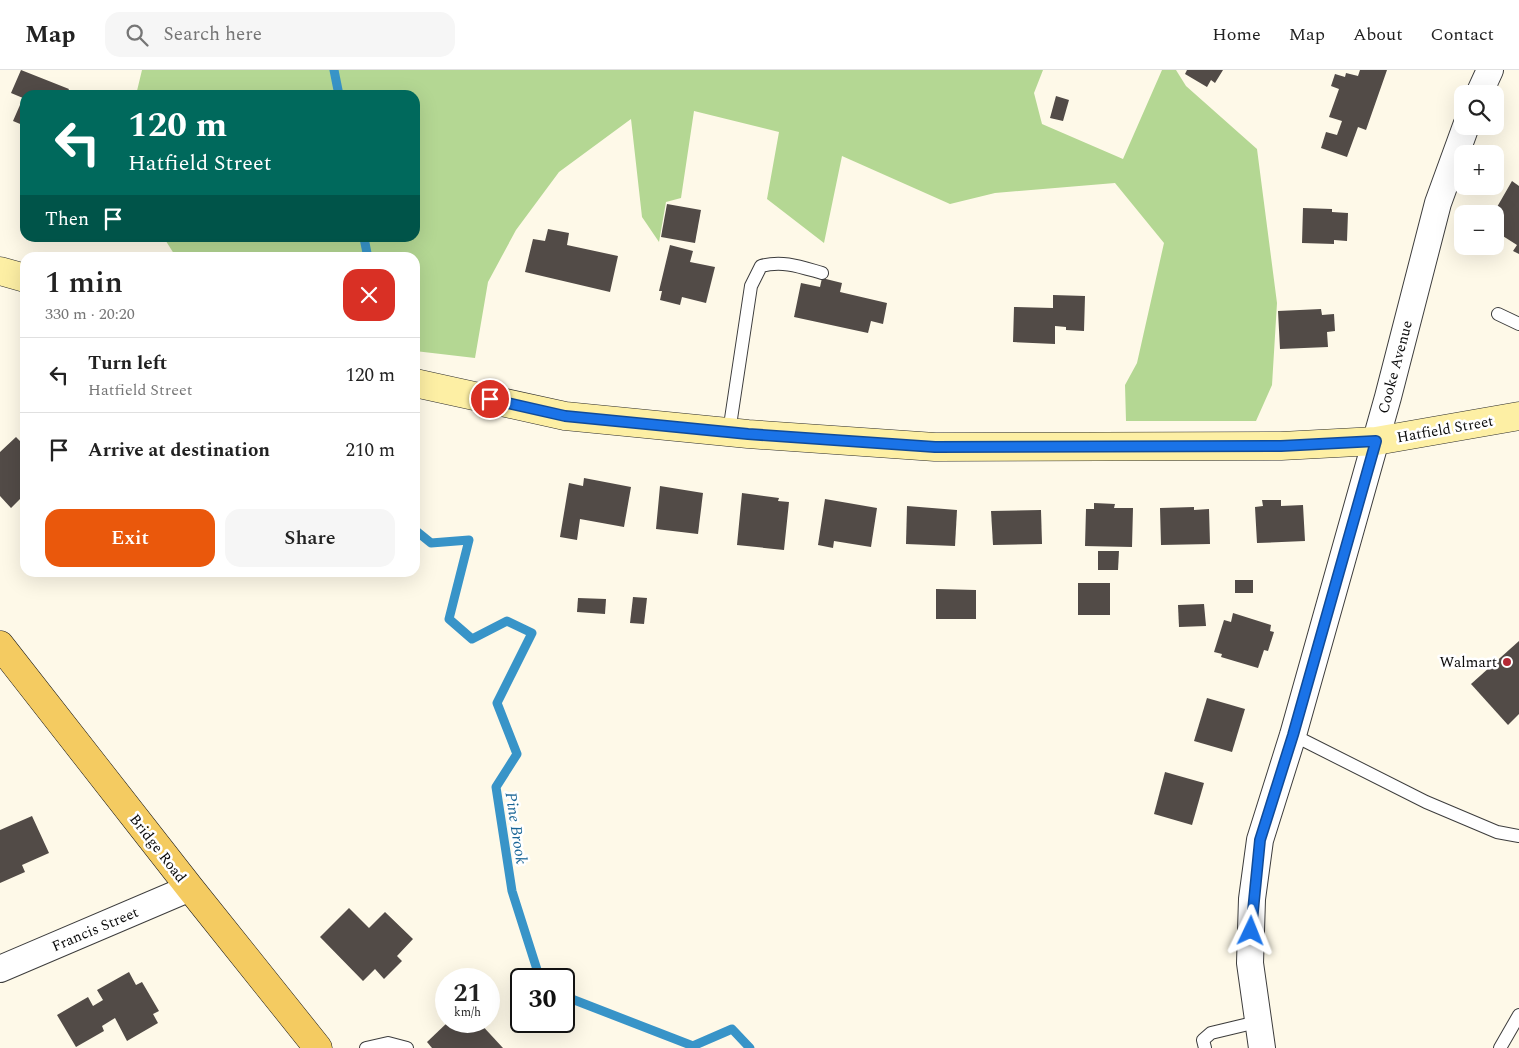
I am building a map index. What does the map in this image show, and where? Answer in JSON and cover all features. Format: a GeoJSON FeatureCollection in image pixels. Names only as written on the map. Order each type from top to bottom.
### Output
{"type":"FeatureCollection","features":[{"type":"Feature","properties":{"kind":"main road","name":"Bridge Road"},"geometry":{"type":"LineString","coordinates":[[3,653],[318,1048]]}},
{"type":"Feature","properties":{"kind":"street"},"geometry":{"type":"LineString","coordinates":[[1483,85],[1490,70]]}},
{"type":"Feature","properties":{"kind":"street","name":"Cooke Avenue"},"geometry":{"type":"LineString","coordinates":[[1262,1048],[1250,963],[1252,898],[1258,850],[1293,735],[1376,441],[1438,204],[1463,135]]}},
{"type":"Feature","properties":{"kind":"street"},"geometry":{"type":"LineString","coordinates":[[0,271],[20,277]]}},
{"type":"Feature","properties":{"kind":"street","name":"Hatfield Street"},"geometry":{"type":"LineString","coordinates":[[420,383],[565,416],[729,432],[935,447],[1281,446],[1376,441],[1519,416]]}},
{"type":"Feature","properties":{"kind":"street","name":"Francis Street"},"geometry":{"type":"LineString","coordinates":[[0,969],[190,888]]}},
{"type":"Feature","properties":{"kind":"lane"},"geometry":{"type":"LineString","coordinates":[[729,432],[751,286],[761,266],[772,263],[789,264],[822,273]]}},
{"type":"Feature","properties":{"kind":"lane"},"geometry":{"type":"LineString","coordinates":[[1498,314],[1519,324]]}},
{"type":"Feature","properties":{"kind":"lane"},"geometry":{"type":"LineString","coordinates":[[1293,735],[1426,802],[1497,832],[1519,836]]}},
{"type":"Feature","properties":{"kind":"lane"},"geometry":{"type":"LineString","coordinates":[[1500,1048],[1519,1015]]}},
{"type":"Feature","properties":{"kind":"lane"},"geometry":{"type":"LineString","coordinates":[[1205,1048],[1204,1040],[1211,1033],[1257,1022]]}},
{"type":"Feature","properties":{"kind":"lane"},"geometry":{"type":"LineString","coordinates":[[366,1048],[388,1043],[407,1048]]}},
{"type":"Feature","properties":{"kind":"green space"},"geometry":{"type":"Polygon","coordinates":[[[142,70],[1043,70],[1034,93],[1042,124],[1123,159],[1162,70],[1176,70],[1186,86],[1257,149],[1277,303],[1272,385],[1256,421],[1126,421],[1125,385],[1137,363],[1164,243],[1115,183],[995,193],[950,204],[842,156],[824,243],[767,199],[779,132],[694,111],[681,198],[666,202],[659,242],[642,217],[631,119],[559,172],[516,230],[488,282],[475,358],[420,352],[420,252],[173,252],[167,242],[420,242],[420,90],[137,90],[142,70]]]}},
{"type":"Feature","properties":{"kind":"building"},"geometry":{"type":"Polygon","coordinates":[[[21,70],[69,89],[20,90],[20,97],[11,93],[21,70]]]}},
{"type":"Feature","properties":{"kind":"building"},"geometry":{"type":"Polygon","coordinates":[[[1187,70],[1223,70],[1215,83],[1211,80],[1207,87],[1185,74],[1187,70]]]}},
{"type":"Feature","properties":{"kind":"building"},"geometry":{"type":"Polygon","coordinates":[[[1360,70],[1387,70],[1366,130],[1358,127],[1347,157],[1321,148],[1326,132],[1337,135],[1342,121],[1329,117],[1339,89],[1331,86],[1335,74],[1345,77],[1346,73],[1358,76],[1360,70]]]}},
{"type":"Feature","properties":{"kind":"building"},"geometry":{"type":"Polygon","coordinates":[[[1056,96],[1069,100],[1063,121],[1050,118],[1056,96]]]}},
{"type":"Feature","properties":{"kind":"building"},"geometry":{"type":"Polygon","coordinates":[[[20,105],[20,124],[13,121],[20,105]]]}},
{"type":"Feature","properties":{"kind":"building"},"geometry":{"type":"Polygon","coordinates":[[[1512,181],[1519,186],[1519,254],[1513,251],[1517,245],[1504,237],[1504,205],[1498,205],[1512,181]]]}},
{"type":"Feature","properties":{"kind":"building"},"geometry":{"type":"Polygon","coordinates":[[[667,204],[701,210],[695,243],[661,237],[667,204]]]}},
{"type":"Feature","properties":{"kind":"building"},"geometry":{"type":"Polygon","coordinates":[[[1303,208],[1332,209],[1332,212],[1348,213],[1347,241],[1334,240],[1334,244],[1302,243],[1303,208]]]}},
{"type":"Feature","properties":{"kind":"building"},"geometry":{"type":"Polygon","coordinates":[[[548,229],[569,233],[567,245],[618,256],[610,292],[525,272],[533,239],[545,241],[548,229]]]}},
{"type":"Feature","properties":{"kind":"building"},"geometry":{"type":"Polygon","coordinates":[[[670,245],[693,251],[690,262],[715,267],[706,303],[682,297],[680,305],[660,300],[662,291],[659,291],[670,245]]]}},
{"type":"Feature","properties":{"kind":"building"},"geometry":{"type":"Polygon","coordinates":[[[822,278],[842,283],[840,292],[887,303],[883,324],[871,321],[868,333],[794,317],[801,283],[820,287],[822,278]]]}},
{"type":"Feature","properties":{"kind":"building"},"geometry":{"type":"Polygon","coordinates":[[[1053,295],[1085,296],[1084,331],[1066,330],[1066,327],[1055,326],[1055,344],[1013,342],[1014,307],[1053,308],[1053,295]]]}},
{"type":"Feature","properties":{"kind":"building"},"geometry":{"type":"Polygon","coordinates":[[[1321,309],[1322,315],[1334,314],[1335,331],[1327,332],[1328,347],[1280,349],[1278,311],[1321,309]]]}},
{"type":"Feature","properties":{"kind":"building"},"geometry":{"type":"Polygon","coordinates":[[[16,437],[20,441],[20,499],[11,508],[0,496],[0,452],[16,437]]]}},
{"type":"Feature","properties":{"kind":"building"},"geometry":{"type":"Polygon","coordinates":[[[584,478],[631,487],[624,527],[580,519],[577,540],[560,537],[569,483],[583,486],[584,478]]]}},
{"type":"Feature","properties":{"kind":"building"},"geometry":{"type":"Polygon","coordinates":[[[660,486],[703,493],[698,534],[656,529],[660,486]]]}},
{"type":"Feature","properties":{"kind":"building"},"geometry":{"type":"Polygon","coordinates":[[[742,493],[779,498],[778,501],[789,502],[784,550],[737,545],[742,493]]]}},
{"type":"Feature","properties":{"kind":"building"},"geometry":{"type":"Polygon","coordinates":[[[825,499],[877,508],[871,547],[834,541],[833,548],[818,545],[825,499]]]}},
{"type":"Feature","properties":{"kind":"building"},"geometry":{"type":"Polygon","coordinates":[[[1262,500],[1281,500],[1281,506],[1303,505],[1305,541],[1257,543],[1255,507],[1263,506],[1262,500]]]}},
{"type":"Feature","properties":{"kind":"building"},"geometry":{"type":"Polygon","coordinates":[[[1094,503],[1115,504],[1114,508],[1133,508],[1132,547],[1085,546],[1086,509],[1094,509],[1094,503]]]}},
{"type":"Feature","properties":{"kind":"building"},"geometry":{"type":"Polygon","coordinates":[[[907,506],[957,510],[955,546],[906,544],[907,506]]]}},
{"type":"Feature","properties":{"kind":"building"},"geometry":{"type":"Polygon","coordinates":[[[1194,507],[1194,510],[1209,509],[1210,544],[1161,545],[1160,508],[1194,507]]]}},
{"type":"Feature","properties":{"kind":"building"},"geometry":{"type":"Polygon","coordinates":[[[1041,510],[1042,544],[993,545],[991,511],[1041,510]]]}},
{"type":"Feature","properties":{"kind":"building"},"geometry":{"type":"Polygon","coordinates":[[[1098,551],[1119,551],[1118,570],[1098,570],[1098,551]]]}},
{"type":"Feature","properties":{"kind":"building"},"geometry":{"type":"Polygon","coordinates":[[[1235,580],[1253,580],[1253,593],[1235,593],[1235,580]]]}},
{"type":"Feature","properties":{"kind":"building"},"geometry":{"type":"Polygon","coordinates":[[[1078,583],[1110,583],[1110,615],[1078,615],[1078,583]]]}},
{"type":"Feature","properties":{"kind":"building"},"geometry":{"type":"Polygon","coordinates":[[[936,589],[976,590],[976,619],[936,619],[936,589]]]}},
{"type":"Feature","properties":{"kind":"building"},"geometry":{"type":"Polygon","coordinates":[[[633,597],[647,598],[644,624],[630,623],[633,597]]]}},
{"type":"Feature","properties":{"kind":"building"},"geometry":{"type":"Polygon","coordinates":[[[578,598],[606,599],[605,614],[577,612],[578,598]]]}},
{"type":"Feature","properties":{"kind":"building"},"geometry":{"type":"Polygon","coordinates":[[[1204,604],[1206,626],[1179,627],[1178,605],[1204,604]]]}},
{"type":"Feature","properties":{"kind":"building"},"geometry":{"type":"Polygon","coordinates":[[[1233,613],[1271,625],[1270,631],[1274,632],[1268,651],[1264,650],[1258,668],[1221,657],[1222,654],[1214,652],[1224,620],[1231,622],[1233,613]]]}},
{"type":"Feature","properties":{"kind":"building","name":"Walmart"},"geometry":{"type":"Polygon","coordinates":[[[1519,641],[1519,714],[1508,725],[1471,684],[1519,641]]]}},
{"type":"Feature","properties":{"kind":"building"},"geometry":{"type":"Polygon","coordinates":[[[1207,698],[1245,709],[1232,752],[1194,741],[1207,698]]]}},
{"type":"Feature","properties":{"kind":"building"},"geometry":{"type":"Polygon","coordinates":[[[1165,772],[1204,783],[1192,825],[1154,814],[1165,772]]]}},
{"type":"Feature","properties":{"kind":"building"},"geometry":{"type":"Polygon","coordinates":[[[32,816],[49,853],[22,865],[25,872],[0,883],[0,830],[32,816]]]}},
{"type":"Feature","properties":{"kind":"building"},"geometry":{"type":"Polygon","coordinates":[[[349,908],[369,928],[385,912],[413,939],[397,956],[402,961],[384,979],[375,969],[363,981],[320,937],[349,908]]]}},
{"type":"Feature","properties":{"kind":"building"},"geometry":{"type":"Polygon","coordinates":[[[129,972],[136,985],[142,982],[159,1011],[153,1014],[158,1023],[127,1041],[115,1018],[102,1026],[104,1031],[76,1047],[57,1015],[88,997],[93,1006],[103,1000],[97,990],[129,972]]]}},
{"type":"Feature","properties":{"kind":"building"},"geometry":{"type":"Polygon","coordinates":[[[436,1033],[489,1033],[503,1048],[432,1048],[427,1042],[436,1033]]]}},
{"type":"Feature","properties":{"kind":"waterway","name":"Pine Brook"},"geometry":{"type":"LineString","coordinates":[[334,70],[338,90]]}},
{"type":"Feature","properties":{"kind":"waterway","name":"Pine Brook"},"geometry":{"type":"LineString","coordinates":[[365,242],[367,252]]}},
{"type":"Feature","properties":{"kind":"waterway","name":"Pine Brook"},"geometry":{"type":"LineString","coordinates":[[420,534],[431,543],[469,540],[449,619],[472,639],[507,621],[532,633],[497,703],[517,754],[496,787],[512,891],[536,968]]}},
{"type":"Feature","properties":{"kind":"waterway","name":"Pine Brook"},"geometry":{"type":"LineString","coordinates":[[575,1000],[693,1046],[732,1029],[750,1048]]}},
{"type":"Feature","properties":{"kind":"place","name":"Walmart"},"geometry":{"type":"Point","coordinates":[1507,662]}},
{"type":"Feature","properties":{"kind":"route"},"geometry":{"type":"LineString","coordinates":[[490,399],[565,416],[748,434],[935,447],[1128,448],[1281,446],[1376,441],[1293,735],[1260,840],[1252,898],[1251,931]]}}]}
